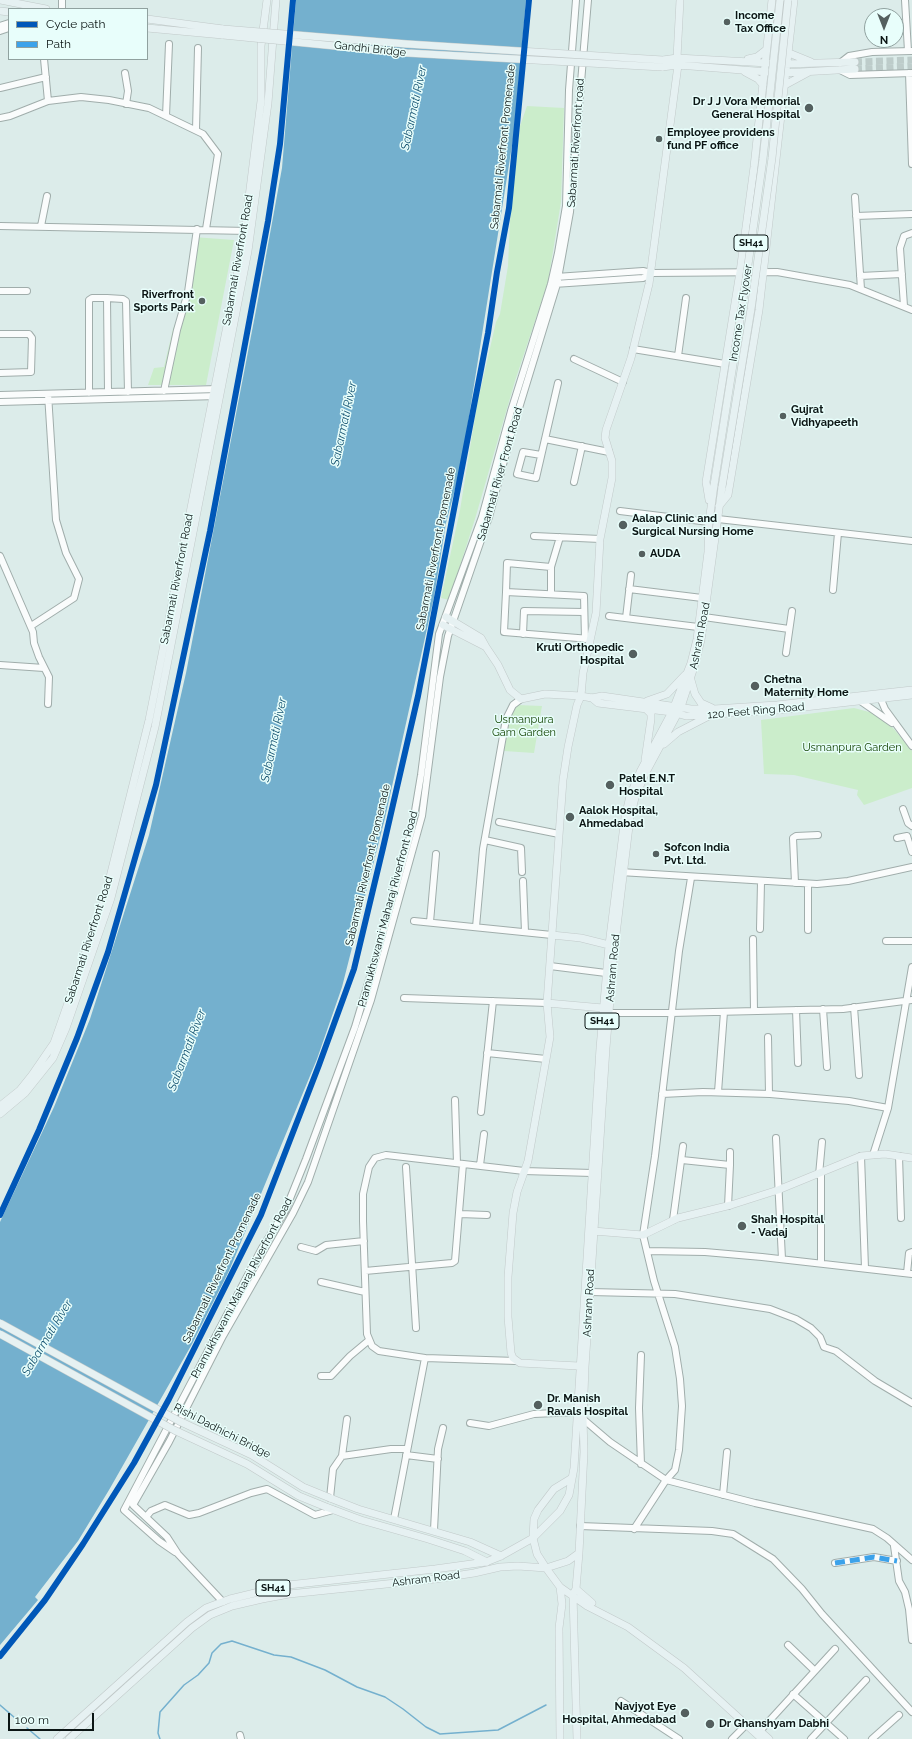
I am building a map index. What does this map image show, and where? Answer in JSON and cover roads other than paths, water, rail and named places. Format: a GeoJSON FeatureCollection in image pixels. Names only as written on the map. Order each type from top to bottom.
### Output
{"type":"FeatureCollection","features":[{"type":"Feature","properties":{"kind":"main road"},"geometry":{"type":"LineString","coordinates":[[0,0],[41,8]]}},
{"type":"Feature","properties":{"kind":"main road","name":"Sabarmati Riverfront Road"},"geometry":{"type":"LineString","coordinates":[[248,231],[261,101],[261,46],[267,0]]}},
{"type":"Feature","properties":{"kind":"main road","name":"Sabarmati Riverfront Road"},"geometry":{"type":"LineString","coordinates":[[0,1114],[25,1093],[52,1058],[66,1028],[111,898],[154,727],[248,231],[268,103],[274,49],[276,0]]}},
{"type":"Feature","properties":{"kind":"main road"},"geometry":{"type":"LineString","coordinates":[[579,1366],[526,1364],[516,1361],[511,1353],[509,1324],[509,1255],[514,1213],[524,1171],[528,1161],[550,1038],[547,1003],[559,834],[568,747],[576,705],[581,696],[588,639],[596,613],[600,539],[612,478],[612,461],[605,438],[606,430],[633,349],[651,273],[678,62],[680,0]]}},
{"type":"Feature","properties":{"kind":"main road"},"geometry":{"type":"LineString","coordinates":[[710,506],[706,482],[740,272],[772,0]]}},
{"type":"Feature","properties":{"kind":"main road","name":"Income Tax Flyover"},"geometry":{"type":"LineString","coordinates":[[710,506],[741,314],[763,159],[780,0]]}},
{"type":"Feature","properties":{"kind":"main road","name":"Income Tax Flyover"},"geometry":{"type":"LineString","coordinates":[[719,506],[751,309],[770,173],[788,0]]}},
{"type":"Feature","properties":{"kind":"main road"},"geometry":{"type":"LineString","coordinates":[[719,506],[728,495],[764,272],[794,0]]}},
{"type":"Feature","properties":{"kind":"main road"},"geometry":{"type":"LineString","coordinates":[[148,19],[223,32]]}},
{"type":"Feature","properties":{"kind":"main road"},"geometry":{"type":"LineString","coordinates":[[148,28],[223,32]]}},
{"type":"Feature","properties":{"kind":"main road","name":"Gandhi Bridge"},"geometry":{"type":"LineString","coordinates":[[223,32],[662,63],[678,62]]}},
{"type":"Feature","properties":{"kind":"main road"},"geometry":{"type":"LineString","coordinates":[[738,61],[753,58],[766,50]]}},
{"type":"Feature","properties":{"kind":"main road"},"geometry":{"type":"LineString","coordinates":[[789,54],[814,67]]}},
{"type":"Feature","properties":{"kind":"main road"},"geometry":{"type":"LineString","coordinates":[[678,62],[738,61],[814,67],[855,66]]}},
{"type":"Feature","properties":{"kind":"main road"},"geometry":{"type":"LineString","coordinates":[[678,62],[775,73],[787,73],[814,67]]}},
{"type":"Feature","properties":{"kind":"main road"},"geometry":{"type":"LineString","coordinates":[[785,85],[814,67]]}},
{"type":"Feature","properties":{"kind":"main road"},"geometry":{"type":"LineString","coordinates":[[738,70],[753,75],[763,85]]}},
{"type":"Feature","properties":{"kind":"main road","name":"Sabarmati Riverfront Road"},"geometry":{"type":"LineString","coordinates":[[0,1106],[20,1090],[54,1042],[105,897],[149,720],[217,393]]}},
{"type":"Feature","properties":{"kind":"main road","name":"Ashram Road"},"geometry":{"type":"LineString","coordinates":[[69,1739],[192,1628],[224,1605],[288,1585],[450,1568],[486,1562],[501,1556],[533,1538],[560,1511],[569,1495],[572,1478],[577,1412],[592,1172],[606,1010],[614,951],[624,817],[630,796],[644,766],[677,710],[688,672],[698,627],[702,598],[708,552],[710,506]]}},
{"type":"Feature","properties":{"kind":"main road","name":"Ashram Road"},"geometry":{"type":"LineString","coordinates":[[57,1739],[187,1622],[206,1608],[289,1594],[435,1579],[474,1573],[500,1566],[546,1568],[568,1561],[579,1553],[584,1452],[583,1419],[606,1010],[606,973],[609,945],[630,818],[635,798],[645,774],[661,746],[691,680],[701,640],[719,506]]}},
{"type":"Feature","properties":{"kind":"main road"},"geometry":{"type":"LineString","coordinates":[[449,619],[481,638],[498,665],[510,690],[521,699]]}},
{"type":"Feature","properties":{"kind":"main road"},"geometry":{"type":"LineString","coordinates":[[443,625],[486,647]]}},
{"type":"Feature","properties":{"kind":"main road"},"geometry":{"type":"LineString","coordinates":[[644,766],[650,719],[650,714],[646,705],[667,694],[688,672]]}},
{"type":"Feature","properties":{"kind":"main road"},"geometry":{"type":"LineString","coordinates":[[661,746],[678,732],[713,712],[701,703],[695,694],[691,680]]}},
{"type":"Feature","properties":{"kind":"main road","name":"120 Feet Ring Road"},"geometry":{"type":"LineString","coordinates":[[880,696],[912,690]]}},
{"type":"Feature","properties":{"kind":"main road","name":"120 Feet Ring Road"},"geometry":{"type":"LineString","coordinates":[[521,699],[545,694],[581,696],[592,698],[598,702],[646,705],[677,710],[686,716],[713,712],[778,710],[859,698],[912,695]]}},
{"type":"Feature","properties":{"kind":"main road"},"geometry":{"type":"LineString","coordinates":[[552,935],[582,938],[609,945]]}},
{"type":"Feature","properties":{"kind":"main road"},"geometry":{"type":"LineString","coordinates":[[547,1003],[606,1010]]}},
{"type":"Feature","properties":{"kind":"main road"},"geometry":{"type":"LineString","coordinates":[[593,1232],[643,1235],[673,1220],[728,1206],[778,1190],[861,1156],[885,1154],[912,1158]]}},
{"type":"Feature","properties":{"kind":"main road","name":"Rishi Dadhichi Bridge"},"geometry":{"type":"LineString","coordinates":[[0,1323],[179,1421],[244,1452],[303,1487],[330,1498],[470,1542],[501,1556]]}},
{"type":"Feature","properties":{"kind":"main road","name":"Rishi Dadhichi Bridge"},"geometry":{"type":"LineString","coordinates":[[0,1334],[174,1430],[240,1460],[299,1496],[361,1520],[466,1551],[486,1562]]}},
{"type":"Feature","properties":{"kind":"main road"},"geometry":{"type":"LineString","coordinates":[[560,1739],[559,1628],[562,1604],[560,1587],[537,1554],[533,1538],[534,1519],[538,1510],[554,1489],[572,1478]]}},
{"type":"Feature","properties":{"kind":"main road"},"geometry":{"type":"LineString","coordinates":[[577,1739],[574,1592],[579,1553]]}},
{"type":"Feature","properties":{"kind":"main road"},"geometry":{"type":"LineString","coordinates":[[486,1562],[500,1566]]}},
{"type":"Feature","properties":{"kind":"main road"},"geometry":{"type":"LineString","coordinates":[[560,1587],[574,1592],[630,1623],[687,1664],[769,1739]]}},
{"type":"Feature","properties":{"kind":"main road"},"geometry":{"type":"LineString","coordinates":[[574,1592],[587,1606],[628,1627],[684,1668],[762,1739]]}},
{"type":"Feature","properties":{"kind":"street","name":"Sabarmati Riverfront road"},"geometry":{"type":"LineString","coordinates":[[556,277],[558,254],[566,206],[569,90],[576,0]]}},
{"type":"Feature","properties":{"kind":"street","name":"Sabarmati Riverfront road"},"geometry":{"type":"LineString","coordinates":[[554,284],[570,212],[588,0]]}},
{"type":"Feature","properties":{"kind":"street"},"geometry":{"type":"LineString","coordinates":[[905,0],[910,51],[872,52],[849,56],[839,66],[850,75],[910,73],[912,164]]}},
{"type":"Feature","properties":{"kind":"street"},"geometry":{"type":"LineString","coordinates":[[166,116],[170,44]]}},
{"type":"Feature","properties":{"kind":"street"},"geometry":{"type":"LineString","coordinates":[[196,130],[198,48]]}},
{"type":"Feature","properties":{"kind":"street"},"geometry":{"type":"LineString","coordinates":[[44,60],[48,101]]}},
{"type":"Feature","properties":{"kind":"street"},"geometry":{"type":"LineString","coordinates":[[125,73],[128,91],[126,104]]}},
{"type":"Feature","properties":{"kind":"street"},"geometry":{"type":"LineString","coordinates":[[0,88],[46,77]]}},
{"type":"Feature","properties":{"kind":"street"},"geometry":{"type":"LineString","coordinates":[[0,118],[10,116],[48,101],[80,97],[149,108],[196,130],[203,134],[218,154],[206,229]]}},
{"type":"Feature","properties":{"kind":"street"},"geometry":{"type":"LineString","coordinates":[[42,226],[47,196]]}},
{"type":"Feature","properties":{"kind":"street"},"geometry":{"type":"LineString","coordinates":[[855,197],[861,289]]}},
{"type":"Feature","properties":{"kind":"street"},"geometry":{"type":"LineString","coordinates":[[856,216],[912,214]]}},
{"type":"Feature","properties":{"kind":"street"},"geometry":{"type":"LineString","coordinates":[[0,226],[248,231]]}},
{"type":"Feature","properties":{"kind":"street"},"geometry":{"type":"LineString","coordinates":[[164,391],[177,330],[188,292],[197,229]]}},
{"type":"Feature","properties":{"kind":"street"},"geometry":{"type":"LineString","coordinates":[[904,306],[900,248],[904,236],[912,233]]}},
{"type":"Feature","properties":{"kind":"street"},"geometry":{"type":"LineString","coordinates":[[556,277],[643,271],[651,273],[764,272],[787,274],[861,289],[912,310]]}},
{"type":"Feature","properties":{"kind":"street"},"geometry":{"type":"LineString","coordinates":[[554,284],[643,278],[651,273]]}},
{"type":"Feature","properties":{"kind":"street"},"geometry":{"type":"LineString","coordinates":[[860,276],[902,274]]}},
{"type":"Feature","properties":{"kind":"street","name":"Pramukhswami Maharaj Riverfront Road"},"geometry":{"type":"LineString","coordinates":[[178,1554],[159,1541],[124,1510],[262,1248],[285,1211],[339,1071],[366,989],[412,829],[421,775],[439,634],[443,625],[449,619],[482,517],[511,411],[554,284]]}},
{"type":"Feature","properties":{"kind":"street"},"geometry":{"type":"LineString","coordinates":[[0,290],[27,291]]}},
{"type":"Feature","properties":{"kind":"street"},"geometry":{"type":"LineString","coordinates":[[89,393],[89,300],[92,298],[123,299],[126,301],[128,392]]}},
{"type":"Feature","properties":{"kind":"street"},"geometry":{"type":"LineString","coordinates":[[107,298],[108,392]]}},
{"type":"Feature","properties":{"kind":"street"},"geometry":{"type":"LineString","coordinates":[[678,356],[686,298]]}},
{"type":"Feature","properties":{"kind":"street"},"geometry":{"type":"LineString","coordinates":[[0,334],[29,334],[32,338],[31,372],[0,374]]}},
{"type":"Feature","properties":{"kind":"street"},"geometry":{"type":"LineString","coordinates":[[633,349],[725,364]]}},
{"type":"Feature","properties":{"kind":"street"},"geometry":{"type":"LineString","coordinates":[[574,359],[623,382]]}},
{"type":"Feature","properties":{"kind":"street"},"geometry":{"type":"LineString","coordinates":[[541,456],[523,452],[517,474],[536,478],[558,382]]}},
{"type":"Feature","properties":{"kind":"street"},"geometry":{"type":"LineString","coordinates":[[0,395],[164,391],[217,393]]}},
{"type":"Feature","properties":{"kind":"street"},"geometry":{"type":"LineString","coordinates":[[0,402],[217,393]]}},
{"type":"Feature","properties":{"kind":"street"},"geometry":{"type":"LineString","coordinates":[[30,626],[74,598],[79,580],[66,552],[56,520],[48,394]]}},
{"type":"Feature","properties":{"kind":"street"},"geometry":{"type":"LineString","coordinates":[[546,439],[610,452]]}},
{"type":"Feature","properties":{"kind":"street"},"geometry":{"type":"LineString","coordinates":[[574,482],[582,446]]}},
{"type":"Feature","properties":{"kind":"street"},"geometry":{"type":"LineString","coordinates":[[620,511],[709,522]]}},
{"type":"Feature","properties":{"kind":"street"},"geometry":{"type":"LineString","coordinates":[[718,519],[912,541]]}},
{"type":"Feature","properties":{"kind":"street"},"geometry":{"type":"LineString","coordinates":[[834,590],[838,533]]}},
{"type":"Feature","properties":{"kind":"street"},"geometry":{"type":"LineString","coordinates":[[534,536],[600,539]]}},
{"type":"Feature","properties":{"kind":"street"},"geometry":{"type":"LineString","coordinates":[[551,594],[551,567],[560,537]]}},
{"type":"Feature","properties":{"kind":"street"},"geometry":{"type":"LineString","coordinates":[[0,556],[30,626],[34,643],[49,677],[48,704]]}},
{"type":"Feature","properties":{"kind":"street"},"geometry":{"type":"LineString","coordinates":[[506,592],[584,596],[584,612],[588,639],[504,632],[507,563],[551,567]]}},
{"type":"Feature","properties":{"kind":"street"},"geometry":{"type":"LineString","coordinates":[[626,618],[631,575]]}},
{"type":"Feature","properties":{"kind":"street"},"geometry":{"type":"LineString","coordinates":[[630,589],[702,598]]}},
{"type":"Feature","properties":{"kind":"street"},"geometry":{"type":"LineString","coordinates":[[523,634],[524,611],[584,612]]}},
{"type":"Feature","properties":{"kind":"street"},"geometry":{"type":"LineString","coordinates":[[786,653],[792,611]]}},
{"type":"Feature","properties":{"kind":"street"},"geometry":{"type":"LineString","coordinates":[[609,616],[698,627]]}},
{"type":"Feature","properties":{"kind":"street"},"geometry":{"type":"LineString","coordinates":[[704,618],[790,629]]}},
{"type":"Feature","properties":{"kind":"street"},"geometry":{"type":"LineString","coordinates":[[224,1605],[178,1554],[167,1537],[133,1505],[169,1442],[223,1336],[293,1213],[308,1182],[373,991],[422,816],[440,677],[451,628],[449,619]]}},
{"type":"Feature","properties":{"kind":"street"},"geometry":{"type":"LineString","coordinates":[[0,665],[44,668]]}},
{"type":"Feature","properties":{"kind":"street"},"geometry":{"type":"LineString","coordinates":[[880,696],[897,726],[912,746]]}},
{"type":"Feature","properties":{"kind":"street"},"geometry":{"type":"LineString","coordinates":[[859,698],[897,726]]}},
{"type":"Feature","properties":{"kind":"street"},"geometry":{"type":"LineString","coordinates":[[476,927],[485,840],[506,719],[513,705],[521,699]]}},
{"type":"Feature","properties":{"kind":"street"},"geometry":{"type":"LineString","coordinates":[[903,809],[908,823],[912,826]]}},
{"type":"Feature","properties":{"kind":"street"},"geometry":{"type":"LineString","coordinates":[[499,822],[559,834]]}},
{"type":"Feature","properties":{"kind":"street"},"geometry":{"type":"LineString","coordinates":[[795,883],[793,838],[796,836],[818,834]]}},
{"type":"Feature","properties":{"kind":"street"},"geometry":{"type":"LineString","coordinates":[[897,838],[907,836],[912,852]]}},
{"type":"Feature","properties":{"kind":"street"},"geometry":{"type":"LineString","coordinates":[[485,840],[521,848],[522,872]]}},
{"type":"Feature","properties":{"kind":"street"},"geometry":{"type":"LineString","coordinates":[[430,922],[436,854]]}},
{"type":"Feature","properties":{"kind":"street"},"geometry":{"type":"LineString","coordinates":[[621,872],[691,878],[808,884],[848,881],[912,867]]}},
{"type":"Feature","properties":{"kind":"street"},"geometry":{"type":"LineString","coordinates":[[634,1529],[666,1480],[675,1470],[680,1450],[682,1406],[675,1347],[658,1292],[643,1235],[662,1094],[678,951],[691,878]]}},
{"type":"Feature","properties":{"kind":"street"},"geometry":{"type":"LineString","coordinates":[[523,881],[525,932]]}},
{"type":"Feature","properties":{"kind":"street"},"geometry":{"type":"LineString","coordinates":[[760,929],[761,882]]}},
{"type":"Feature","properties":{"kind":"street"},"geometry":{"type":"LineString","coordinates":[[808,884],[808,930]]}},
{"type":"Feature","properties":{"kind":"street"},"geometry":{"type":"LineString","coordinates":[[414,921],[552,935]]}},
{"type":"Feature","properties":{"kind":"street"},"geometry":{"type":"LineString","coordinates":[[753,939],[754,1011]]}},
{"type":"Feature","properties":{"kind":"street"},"geometry":{"type":"LineString","coordinates":[[886,941],[912,941]]}},
{"type":"Feature","properties":{"kind":"street"},"geometry":{"type":"LineString","coordinates":[[550,966],[606,973]]}},
{"type":"Feature","properties":{"kind":"street"},"geometry":{"type":"LineString","coordinates":[[873,1155],[888,1108],[910,1001],[912,966]]}},
{"type":"Feature","properties":{"kind":"street"},"geometry":{"type":"LineString","coordinates":[[366,989],[373,991]]}},
{"type":"Feature","properties":{"kind":"street"},"geometry":{"type":"LineString","coordinates":[[404,998],[547,1003]]}},
{"type":"Feature","properties":{"kind":"street"},"geometry":{"type":"LineString","coordinates":[[481,1112],[493,1001]]}},
{"type":"Feature","properties":{"kind":"street"},"geometry":{"type":"LineString","coordinates":[[606,1010],[671,1013],[796,1010],[854,1008],[910,1001]]}},
{"type":"Feature","properties":{"kind":"street"},"geometry":{"type":"LineString","coordinates":[[854,1008],[859,1075]]}},
{"type":"Feature","properties":{"kind":"street"},"geometry":{"type":"LineString","coordinates":[[823,1009],[827,1066]]}},
{"type":"Feature","properties":{"kind":"street"},"geometry":{"type":"LineString","coordinates":[[796,1010],[798,1063]]}},
{"type":"Feature","properties":{"kind":"street"},"geometry":{"type":"LineString","coordinates":[[718,1092],[724,1012]]}},
{"type":"Feature","properties":{"kind":"street"},"geometry":{"type":"LineString","coordinates":[[768,1038],[769,1094]]}},
{"type":"Feature","properties":{"kind":"street"},"geometry":{"type":"LineString","coordinates":[[487,1053],[546,1059]]}},
{"type":"Feature","properties":{"kind":"street"},"geometry":{"type":"LineString","coordinates":[[662,1094],[718,1092],[769,1094],[849,1101],[888,1108]]}},
{"type":"Feature","properties":{"kind":"street"},"geometry":{"type":"LineString","coordinates":[[365,1271],[452,1263],[455,1261],[460,1214],[460,1163],[455,1100]]}},
{"type":"Feature","properties":{"kind":"street"},"geometry":{"type":"LineString","coordinates":[[480,1165],[484,1134]]}},
{"type":"Feature","properties":{"kind":"street"},"geometry":{"type":"LineString","coordinates":[[776,1138],[782,1259]]}},
{"type":"Feature","properties":{"kind":"street"},"geometry":{"type":"LineString","coordinates":[[821,1263],[820,1174],[822,1142]]}},
{"type":"Feature","properties":{"kind":"street"},"geometry":{"type":"LineString","coordinates":[[673,1220],[683,1146]]}},
{"type":"Feature","properties":{"kind":"street"},"geometry":{"type":"LineString","coordinates":[[728,1206],[730,1152]]}},
{"type":"Feature","properties":{"kind":"street"},"geometry":{"type":"LineString","coordinates":[[516,1361],[425,1358],[379,1351],[368,1341],[365,1292],[363,1194],[369,1166],[375,1158],[386,1155],[524,1171],[592,1172]]}},
{"type":"Feature","properties":{"kind":"street"},"geometry":{"type":"LineString","coordinates":[[861,1156],[865,1268]]}},
{"type":"Feature","properties":{"kind":"street"},"geometry":{"type":"LineString","coordinates":[[898,1156],[901,1218]]}},
{"type":"Feature","properties":{"kind":"street"},"geometry":{"type":"LineString","coordinates":[[682,1160],[730,1164]]}},
{"type":"Feature","properties":{"kind":"street"},"geometry":{"type":"LineString","coordinates":[[406,1167],[416,1328]]}},
{"type":"Feature","properties":{"kind":"street"},"geometry":{"type":"LineString","coordinates":[[460,1214],[487,1215]]}},
{"type":"Feature","properties":{"kind":"street"},"geometry":{"type":"LineString","coordinates":[[301,1247],[316,1251],[326,1245],[364,1241]]}},
{"type":"Feature","properties":{"kind":"street"},"geometry":{"type":"LineString","coordinates":[[647,1251],[705,1252],[821,1263],[909,1274],[909,1253],[912,1252]]}},
{"type":"Feature","properties":{"kind":"street"},"geometry":{"type":"LineString","coordinates":[[321,1282],[365,1292]]}},
{"type":"Feature","properties":{"kind":"street"},"geometry":{"type":"LineString","coordinates":[[590,1292],[658,1292],[770,1309],[796,1319],[820,1337],[824,1347],[836,1351],[875,1381],[912,1403]]}},
{"type":"Feature","properties":{"kind":"street"},"geometry":{"type":"LineString","coordinates":[[321,1376],[331,1376],[350,1356],[368,1341]]}},
{"type":"Feature","properties":{"kind":"street"},"geometry":{"type":"LineString","coordinates":[[641,1355],[639,1408],[641,1464]]}},
{"type":"Feature","properties":{"kind":"street"},"geometry":{"type":"LineString","coordinates":[[394,1519],[425,1358]]}},
{"type":"Feature","properties":{"kind":"street"},"geometry":{"type":"LineString","coordinates":[[470,1423],[489,1426],[534,1414],[577,1412]]}},
{"type":"Feature","properties":{"kind":"street"},"geometry":{"type":"LineString","coordinates":[[330,1498],[333,1469],[342,1456],[347,1419]]}},
{"type":"Feature","properties":{"kind":"street"},"geometry":{"type":"LineString","coordinates":[[583,1419],[641,1464],[666,1480],[873,1530],[912,1558]]}},
{"type":"Feature","properties":{"kind":"street"},"geometry":{"type":"LineString","coordinates":[[434,1530],[438,1449],[443,1428]]}},
{"type":"Feature","properties":{"kind":"street"},"geometry":{"type":"LineString","coordinates":[[342,1456],[391,1449],[438,1458]]}},
{"type":"Feature","properties":{"kind":"street"},"geometry":{"type":"LineString","coordinates":[[723,1495],[727,1452]]}},
{"type":"Feature","properties":{"kind":"street"},"geometry":{"type":"LineString","coordinates":[[146,1517],[151,1511],[165,1505],[189,1515],[199,1513],[251,1493],[267,1489],[314,1515],[333,1510]]}},
{"type":"Feature","properties":{"kind":"street"},"geometry":{"type":"LineString","coordinates":[[580,1526],[712,1531],[733,1534],[773,1559],[802,1589],[822,1614],[912,1712]]}},
{"type":"Feature","properties":{"kind":"street"},"geometry":{"type":"LineString","coordinates":[[894,1546],[899,1581],[905,1592],[909,1609],[912,1640]]}},
{"type":"Feature","properties":{"kind":"street"},"geometry":{"type":"LineString","coordinates":[[835,1563],[874,1557],[897,1561]]}},
{"type":"Feature","properties":{"kind":"street"},"geometry":{"type":"LineString","coordinates":[[788,1645],[815,1671]]}},
{"type":"Feature","properties":{"kind":"street"},"geometry":{"type":"LineString","coordinates":[[760,1731],[835,1649]]}},
{"type":"Feature","properties":{"kind":"street"},"geometry":{"type":"LineString","coordinates":[[811,1739],[866,1680]]}},
{"type":"Feature","properties":{"kind":"street"},"geometry":{"type":"LineString","coordinates":[[793,1694],[844,1739]]}},
{"type":"Feature","properties":{"kind":"street"},"geometry":{"type":"LineString","coordinates":[[621,1701],[679,1739]]}},
{"type":"Feature","properties":{"kind":"street"},"geometry":{"type":"LineString","coordinates":[[872,1739],[899,1716]]}},
{"type":"Feature","properties":{"kind":"street"},"geometry":{"type":"LineString","coordinates":[[732,1739],[746,1724]]}},
{"type":"Feature","properties":{"kind":"water","name":"Sabarmati River"},"geometry":{"type":"Polygon","coordinates":[[[296,0],[526,0],[514,133],[461,467],[446,523],[434,597],[385,818],[342,987],[317,1059],[229,1271],[192,1344],[109,1490],[78,1541],[35,1597],[38,1600],[0,1645],[0,1222],[54,1107],[90,1019],[149,835],[186,673],[282,168],[296,0]]]}},
{"type":"Feature","properties":{"kind":"waterway"},"geometry":{"type":"LineString","coordinates":[[160,1739],[158,1733],[160,1712],[184,1685],[198,1675],[209,1663],[212,1653],[221,1644],[232,1641],[274,1655],[291,1657],[325,1670],[357,1687],[385,1697],[426,1727],[440,1734],[498,1730],[546,1705]]}},
{"type":"Feature","properties":{"kind":"waterway"},"geometry":{"type":"LineString","coordinates":[[0,1705],[22,1724]]}},
{"type":"Feature","properties":{"kind":"waterway"},"geometry":{"type":"LineString","coordinates":[[27,1728],[40,1739]]}},
{"type":"Feature","properties":{"kind":"tunnel"},"geometry":{"type":"LineString","coordinates":[[855,62],[912,60]]}},
{"type":"Feature","properties":{"kind":"tunnel"},"geometry":{"type":"LineString","coordinates":[[855,69],[912,66]]}},
{"type":"Feature","properties":{"kind":"place","name":"Income Tax Office"},"geometry":{"type":"Point","coordinates":[727,22]}},
{"type":"Feature","properties":{"kind":"place","name":"Dr J J Vora Memorial General Hospital"},"geometry":{"type":"Point","coordinates":[809,108]}},
{"type":"Feature","properties":{"kind":"place","name":"Employee providens fund PF office"},"geometry":{"type":"Point","coordinates":[659,139]}},
{"type":"Feature","properties":{"kind":"place","name":"Riverfront Sports Park"},"geometry":{"type":"Point","coordinates":[202,301]}},
{"type":"Feature","properties":{"kind":"place","name":"Gujrat Vidhyapeeth"},"geometry":{"type":"Point","coordinates":[783,416]}},
{"type":"Feature","properties":{"kind":"place","name":"Aalap Clinic and Surgical Nursing Home"},"geometry":{"type":"Point","coordinates":[623,525]}},
{"type":"Feature","properties":{"kind":"place","name":"AUDA"},"geometry":{"type":"Point","coordinates":[642,554]}},
{"type":"Feature","properties":{"kind":"place","name":"Kruti Orthopedic Hospital"},"geometry":{"type":"Point","coordinates":[633,654]}},
{"type":"Feature","properties":{"kind":"place","name":"Chetna Maternity Home"},"geometry":{"type":"Point","coordinates":[755,686]}},
{"type":"Feature","properties":{"kind":"place","name":"Patel E.N.T Hospital"},"geometry":{"type":"Point","coordinates":[610,785]}},
{"type":"Feature","properties":{"kind":"place","name":"Aalok Hospital, Ahmedabad"},"geometry":{"type":"Point","coordinates":[570,817]}},
{"type":"Feature","properties":{"kind":"place","name":"Sofcon India Pvt. Ltd."},"geometry":{"type":"Point","coordinates":[656,854]}},
{"type":"Feature","properties":{"kind":"place","name":"Shah Hospital - Vadaj"},"geometry":{"type":"Point","coordinates":[742,1226]}},
{"type":"Feature","properties":{"kind":"place","name":"Dr. Manish Ravals Hospital"},"geometry":{"type":"Point","coordinates":[538,1405]}},
{"type":"Feature","properties":{"kind":"place","name":"Navjyot Eye Hospital, Ahmedabad"},"geometry":{"type":"Point","coordinates":[685,1713]}},
{"type":"Feature","properties":{"kind":"place","name":"Dr Ghanshyam Dabhi"},"geometry":{"type":"Point","coordinates":[710,1724]}},
{"type":"Feature","properties":{"kind":"park label","name":"Usmanpura Gam Garden"},"geometry":{"type":"Point","coordinates":[524,726]}},
{"type":"Feature","properties":{"kind":"park label","name":"Usmanpura Garden"},"geometry":{"type":"Point","coordinates":[852,748]}}]}
